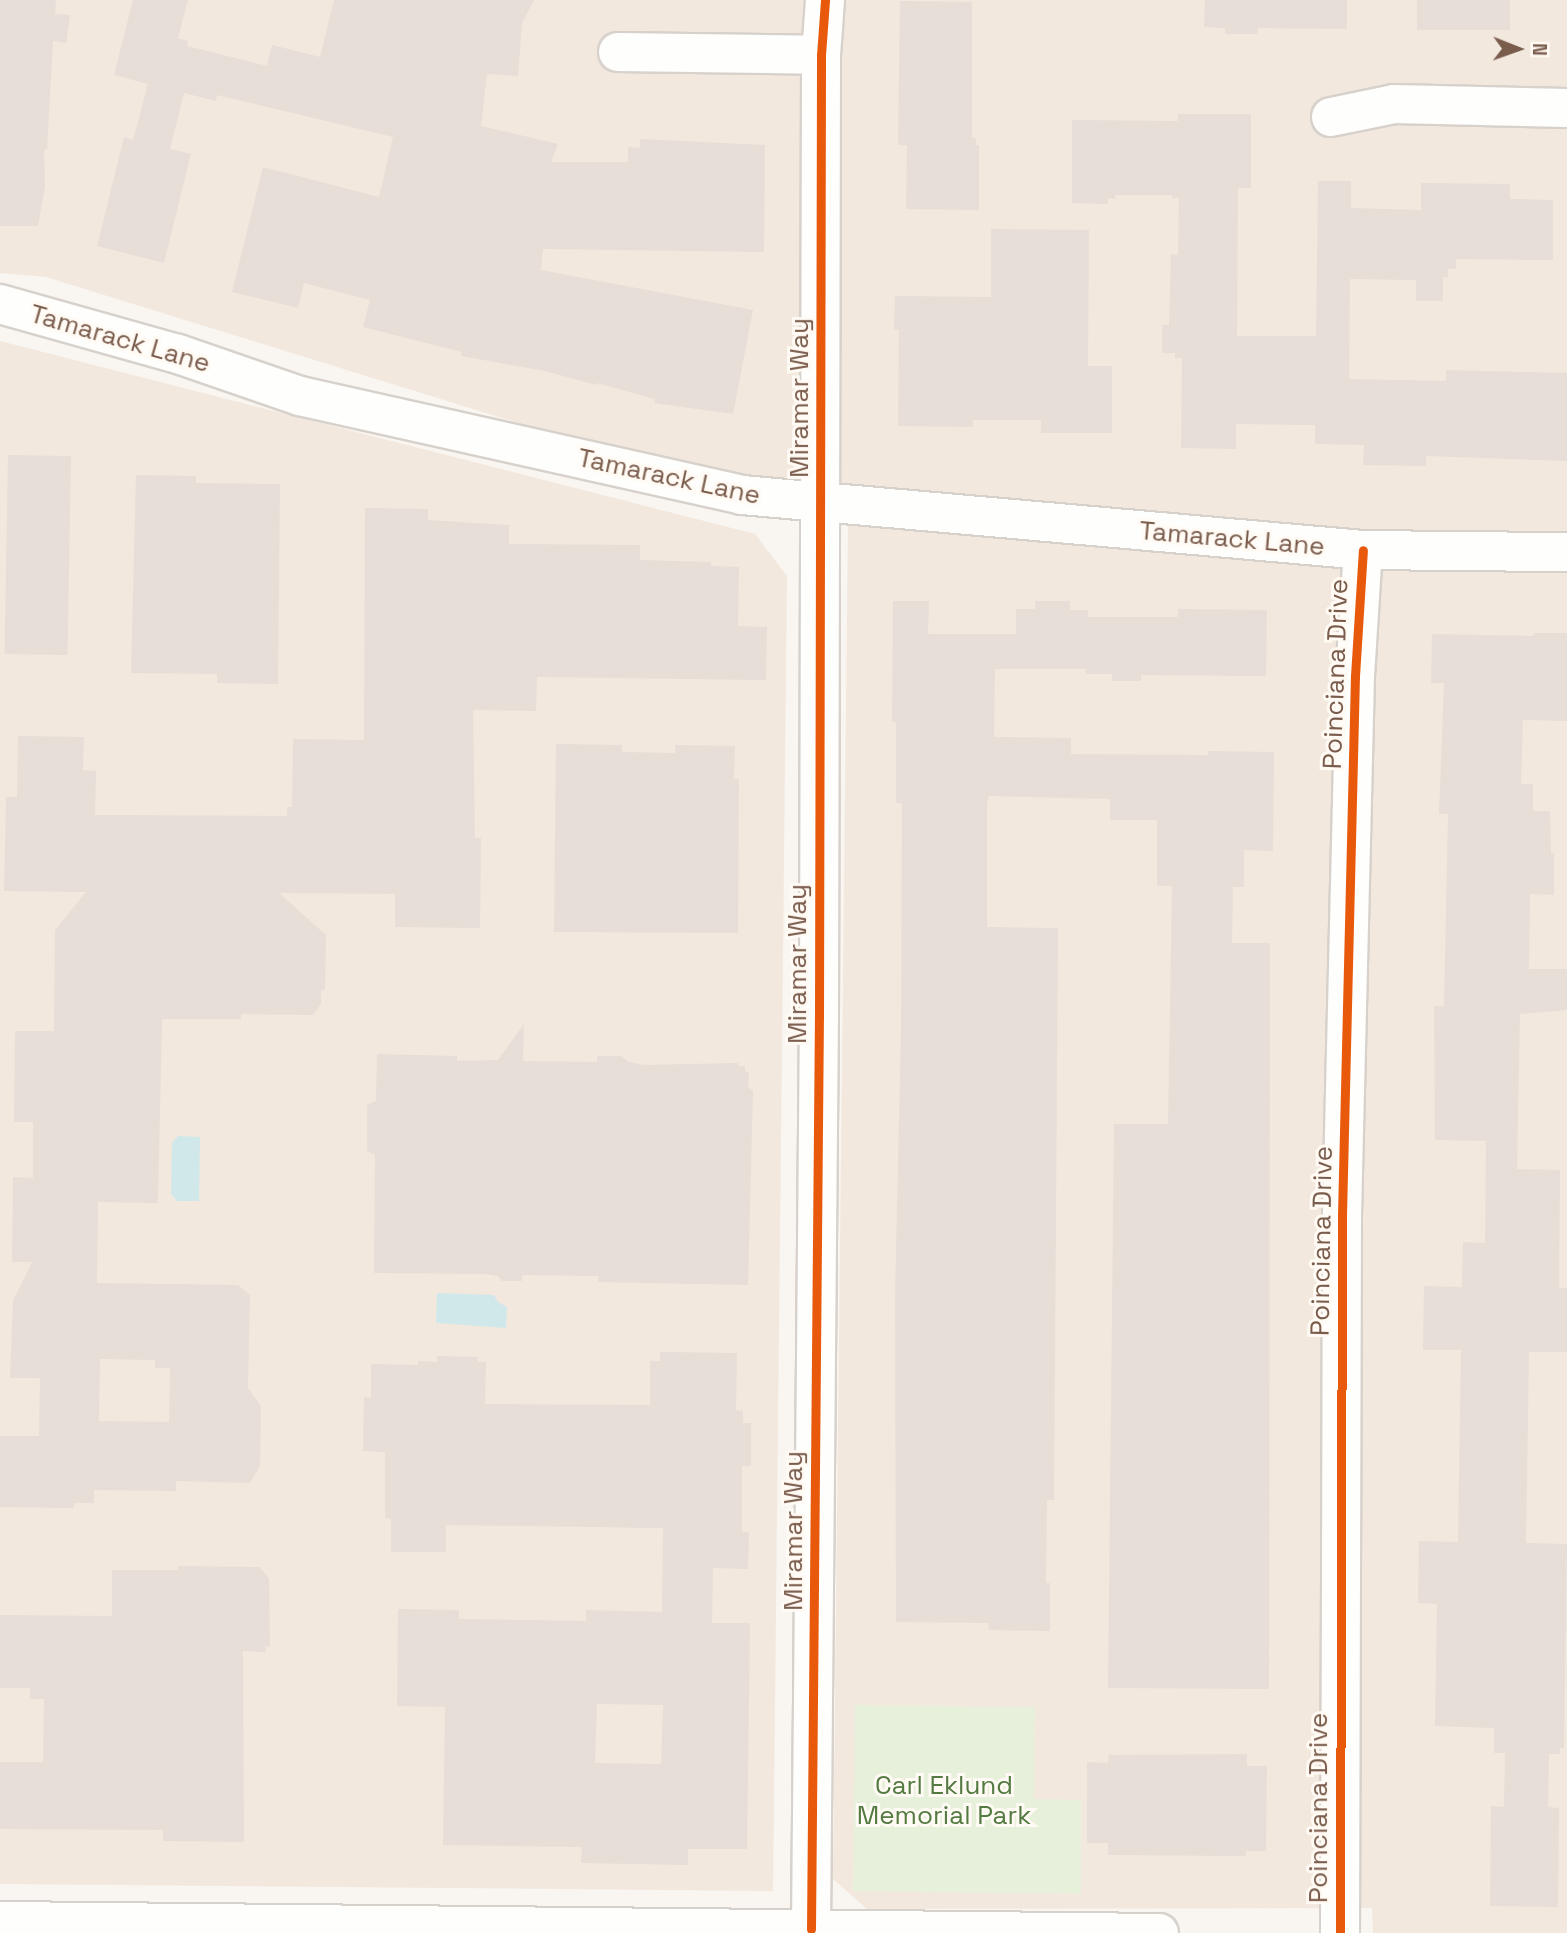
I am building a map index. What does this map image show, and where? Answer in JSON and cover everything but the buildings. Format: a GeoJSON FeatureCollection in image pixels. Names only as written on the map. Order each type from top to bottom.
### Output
{"type":"FeatureCollection","features":[{"type":"Feature","properties":{"kind":"street","name":"Miramar Way"},"geometry":{"type":"LineString","coordinates":[[811,1929],[821,502],[821,55],[825,0]]}},
{"type":"Feature","properties":{"kind":"street"},"geometry":{"type":"LineString","coordinates":[[618,52],[821,55]]}},
{"type":"Feature","properties":{"kind":"street"},"geometry":{"type":"LineString","coordinates":[[1331,117],[1394,104],[1567,108]]}},
{"type":"Feature","properties":{"kind":"street","name":"Tamarack Lane"},"geometry":{"type":"LineString","coordinates":[[0,303],[178,354],[300,396],[742,495],[1363,550],[1567,552]]}},
{"type":"Feature","properties":{"kind":"street","name":"Poinciana Drive"},"geometry":{"type":"LineString","coordinates":[[1340,1933],[1342,1215],[1354,676],[1363,550]]}},
{"type":"Feature","properties":{"kind":"street"},"geometry":{"type":"LineString","coordinates":[[0,1922],[160,1929],[811,1929],[1159,1933]]}},
{"type":"Feature","properties":{"kind":"shaded area"},"geometry":{"type":"Polygon","coordinates":[[[0,0],[1567,0],[1567,1933],[1373,1933],[1372,1908],[867,1909],[833,1879],[848,525],[46,277],[0,273],[0,0]]]}},
{"type":"Feature","properties":{"kind":"shaded area"},"geometry":{"type":"Polygon","coordinates":[[[0,341],[755,534],[787,576],[773,1891],[0,1884],[0,341]]]}},
{"type":"Feature","properties":{"kind":"green space","name":"Carl Eklund Memorial Park"},"geometry":{"type":"Polygon","coordinates":[[[855,1705],[1035,1707],[1034,1799],[1081,1800],[1081,1894],[853,1891],[855,1705]]]}},
{"type":"Feature","properties":{"kind":"water"},"geometry":{"type":"Polygon","coordinates":[[[178,1136],[200,1137],[199,1201],[177,1201],[171,1194],[172,1143],[178,1136]]]}},
{"type":"Feature","properties":{"kind":"water"},"geometry":{"type":"Polygon","coordinates":[[[437,1293],[494,1295],[498,1302],[507,1307],[506,1328],[436,1323],[437,1293]]]}},
{"type":"Feature","properties":{"kind":"cycle path"},"geometry":{"type":"LineString","coordinates":[[811,1929],[819,1017],[821,55],[825,0]]}},
{"type":"Feature","properties":{"kind":"cycle path"},"geometry":{"type":"LineString","coordinates":[[1340,1933],[1342,1215],[1355,676],[1363,550]]}}]}
